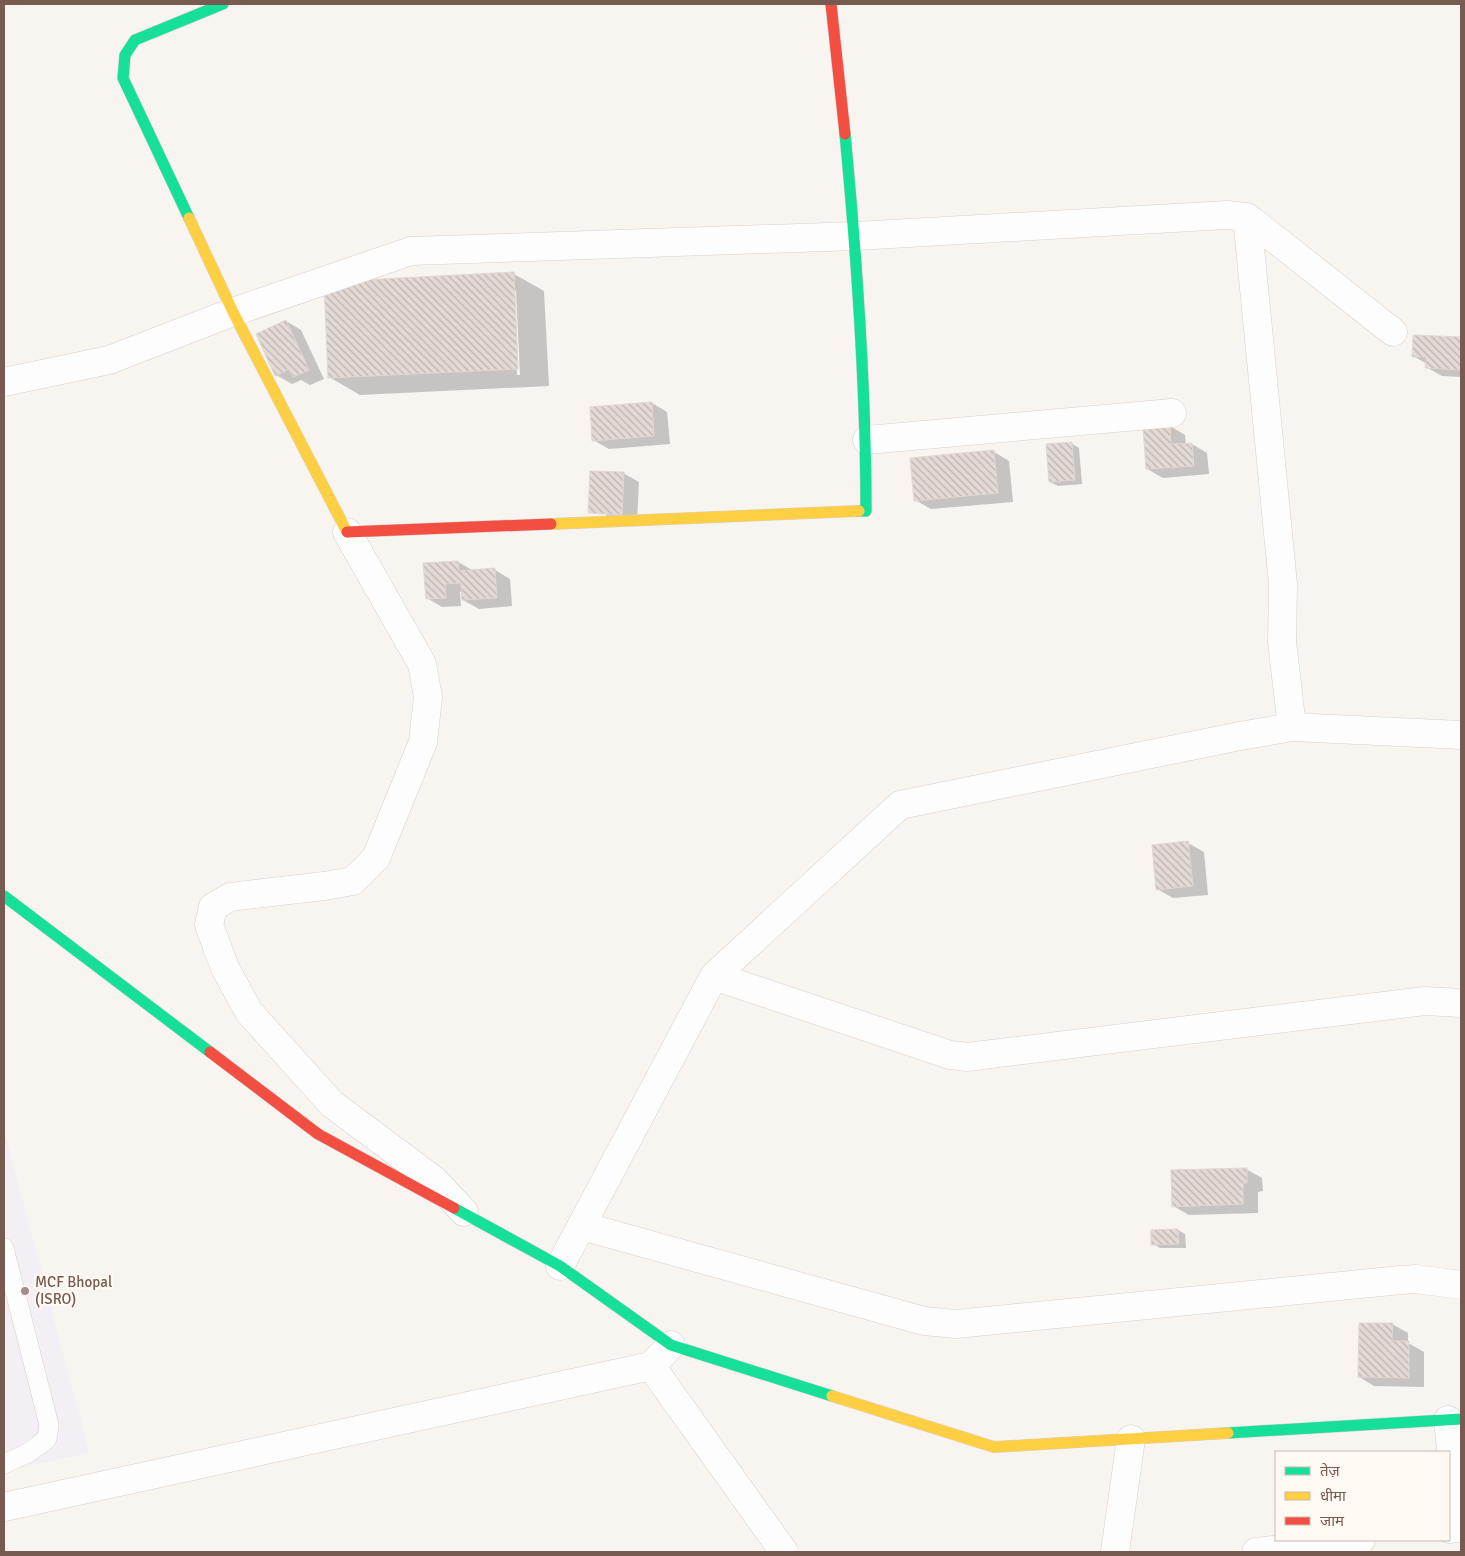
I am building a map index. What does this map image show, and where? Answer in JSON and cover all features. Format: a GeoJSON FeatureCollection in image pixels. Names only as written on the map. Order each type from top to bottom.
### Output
{"type":"FeatureCollection","features":[{"type":"Feature","properties":{"kind":"street"},"geometry":{"type":"LineString","coordinates":[[223,4],[135,40],[124,55],[123,78],[233,312],[347,532],[422,664],[428,697],[424,742],[376,858],[353,881],[230,897],[213,907],[209,926],[225,968],[249,1012],[332,1104],[434,1180],[470,1217]]}},
{"type":"Feature","properties":{"kind":"street"},"geometry":{"type":"LineString","coordinates":[[347,532],[866,512],[867,440],[856,236],[832,4]]}},
{"type":"Feature","properties":{"kind":"street"},"geometry":{"type":"LineString","coordinates":[[4,382],[109,360],[233,312],[411,251],[856,236],[1228,215],[1247,217],[1393,332]]}},
{"type":"Feature","properties":{"kind":"street"},"geometry":{"type":"LineString","coordinates":[[1247,217],[1283,584],[1282,642],[1292,727]]}},
{"type":"Feature","properties":{"kind":"street"},"geometry":{"type":"LineString","coordinates":[[867,440],[1172,413]]}},
{"type":"Feature","properties":{"kind":"street"},"geometry":{"type":"LineString","coordinates":[[560,1266],[714,976],[900,805],[1292,727],[1461,735]]}},
{"type":"Feature","properties":{"kind":"street"},"geometry":{"type":"LineString","coordinates":[[4,896],[318,1134],[560,1266],[671,1345],[994,1447],[1454,1420],[1459,1528],[1450,1529]]}},
{"type":"Feature","properties":{"kind":"street"},"geometry":{"type":"LineString","coordinates":[[714,976],[950,1055],[967,1057],[1425,1001],[1461,1002]]}},
{"type":"Feature","properties":{"kind":"street"},"geometry":{"type":"LineString","coordinates":[[582,1226],[940,1324],[956,1324],[1401,1280],[1422,1280],[1461,1285]]}},
{"type":"Feature","properties":{"kind":"street"},"geometry":{"type":"LineString","coordinates":[[4,1507],[651,1366],[671,1345]]}},
{"type":"Feature","properties":{"kind":"street"},"geometry":{"type":"LineString","coordinates":[[651,1366],[784,1552]]}},
{"type":"Feature","properties":{"kind":"street"},"geometry":{"type":"LineString","coordinates":[[1115,1552],[1131,1439]]}},
{"type":"Feature","properties":{"kind":"street"},"geometry":{"type":"LineString","coordinates":[[1256,1552],[1352,1541]]}},
{"type":"Feature","properties":{"kind":"lane"},"geometry":{"type":"LineString","coordinates":[[4,1248],[49,1425],[46,1439],[28,1453],[4,1464]]}},
{"type":"Feature","properties":{"kind":"shaded area","name":"MCF Bhopal (ISRO)"},"geometry":{"type":"Polygon","coordinates":[[[4,1130],[89,1453],[4,1471],[4,1130]]]}},
{"type":"Feature","properties":{"kind":"building"},"geometry":{"type":"Polygon","coordinates":[[[514,272],[518,369],[328,378],[324,282],[514,272]]]}},
{"type":"Feature","properties":{"kind":"building"},"geometry":{"type":"Polygon","coordinates":[[[286,320],[309,370],[293,377],[289,369],[275,376],[256,334],[286,320]]]}},
{"type":"Feature","properties":{"kind":"building"},"geometry":{"type":"Polygon","coordinates":[[[1413,335],[1461,337],[1461,370],[1425,368],[1426,357],[1412,357],[1413,335]]]}},
{"type":"Feature","properties":{"kind":"building"},"geometry":{"type":"Polygon","coordinates":[[[652,402],[654,436],[592,441],[590,407],[652,402]]]}},
{"type":"Feature","properties":{"kind":"building"},"geometry":{"type":"Polygon","coordinates":[[[1170,425],[1171,444],[1192,443],[1194,466],[1146,469],[1143,427],[1170,425]]]}},
{"type":"Feature","properties":{"kind":"building"},"geometry":{"type":"Polygon","coordinates":[[[1072,442],[1075,480],[1049,482],[1046,444],[1072,442]]]}},
{"type":"Feature","properties":{"kind":"building"},"geometry":{"type":"Polygon","coordinates":[[[994,450],[998,493],[914,501],[910,458],[994,450]]]}},
{"type":"Feature","properties":{"kind":"building"},"geometry":{"type":"Polygon","coordinates":[[[590,471],[624,472],[622,515],[588,513],[590,471]]]}},
{"type":"Feature","properties":{"kind":"building"},"geometry":{"type":"Polygon","coordinates":[[[458,561],[459,571],[495,568],[497,598],[462,600],[461,583],[445,584],[446,598],[426,599],[423,563],[458,561]]]}},
{"type":"Feature","properties":{"kind":"building"},"geometry":{"type":"Polygon","coordinates":[[[1188,841],[1193,886],[1156,890],[1152,845],[1188,841]]]}},
{"type":"Feature","properties":{"kind":"building"},"geometry":{"type":"Polygon","coordinates":[[[1247,1168],[1247,1183],[1243,1183],[1243,1204],[1172,1207],[1171,1170],[1247,1168]]]}},
{"type":"Feature","properties":{"kind":"building"},"geometry":{"type":"Polygon","coordinates":[[[1178,1229],[1179,1244],[1151,1245],[1151,1230],[1178,1229]]]}},
{"type":"Feature","properties":{"kind":"building"},"geometry":{"type":"Polygon","coordinates":[[[1359,1323],[1393,1323],[1392,1341],[1409,1341],[1409,1378],[1358,1377],[1359,1323]]]}},
{"type":"Feature","properties":{"kind":"traffic: fast"},"geometry":{"type":"LineString","coordinates":[[189,218],[123,78],[125,55],[135,40],[223,4]]}},
{"type":"Feature","properties":{"kind":"traffic: fast"},"geometry":{"type":"LineString","coordinates":[[845,134],[863,370],[866,511],[859,511]]}},
{"type":"Feature","properties":{"kind":"traffic: fast"},"geometry":{"type":"LineString","coordinates":[[4,896],[210,1052]]}},
{"type":"Feature","properties":{"kind":"traffic: fast"},"geometry":{"type":"LineString","coordinates":[[454,1208],[560,1266],[671,1345],[832,1396]]}},
{"type":"Feature","properties":{"kind":"traffic: fast"},"geometry":{"type":"LineString","coordinates":[[1228,1433],[1461,1419]]}},
{"type":"Feature","properties":{"kind":"traffic: slow"},"geometry":{"type":"LineString","coordinates":[[189,218],[233,312],[347,532]]}},
{"type":"Feature","properties":{"kind":"traffic: slow"},"geometry":{"type":"LineString","coordinates":[[551,524],[859,511]]}},
{"type":"Feature","properties":{"kind":"traffic: slow"},"geometry":{"type":"LineString","coordinates":[[832,1396],[994,1447],[1228,1433]]}},
{"type":"Feature","properties":{"kind":"traffic: jam"},"geometry":{"type":"LineString","coordinates":[[831,4],[845,134]]}},
{"type":"Feature","properties":{"kind":"traffic: jam"},"geometry":{"type":"LineString","coordinates":[[347,532],[551,524]]}},
{"type":"Feature","properties":{"kind":"traffic: jam"},"geometry":{"type":"LineString","coordinates":[[210,1052],[318,1134],[454,1208]]}},
{"type":"Feature","properties":{"kind":"place","name":"MCF Bhopal (ISRO)"},"geometry":{"type":"Point","coordinates":[25,1291]}}]}
